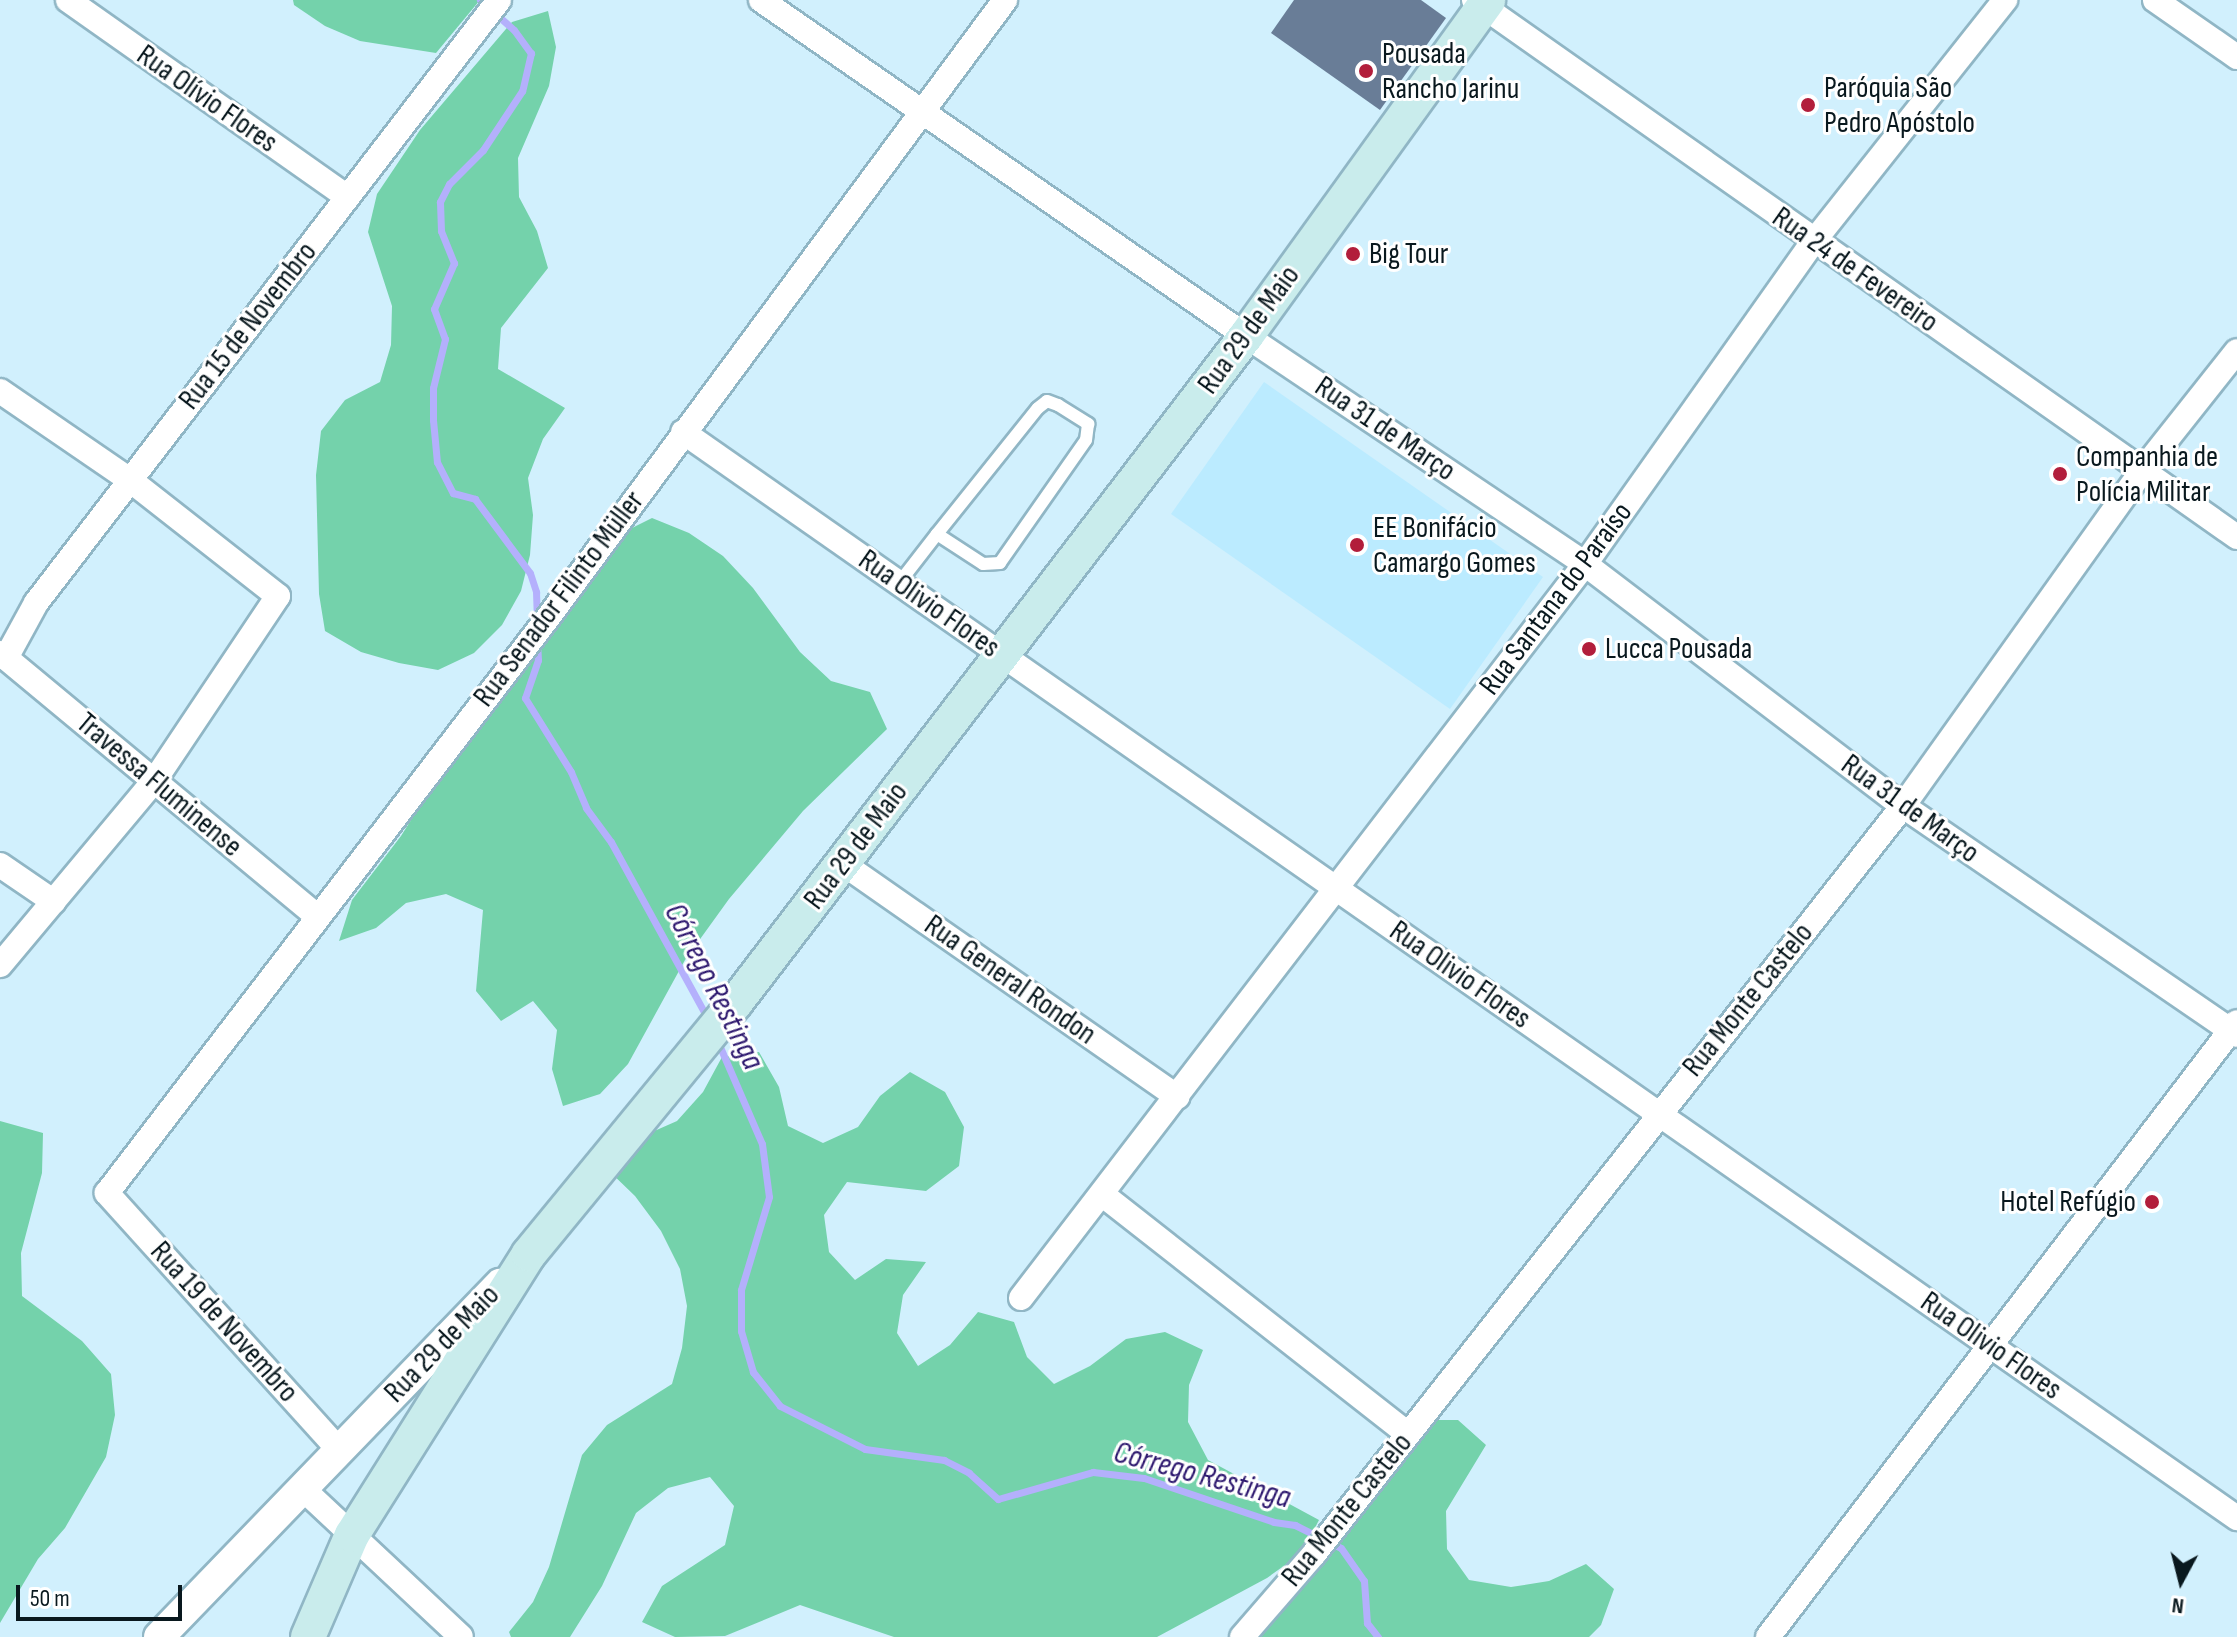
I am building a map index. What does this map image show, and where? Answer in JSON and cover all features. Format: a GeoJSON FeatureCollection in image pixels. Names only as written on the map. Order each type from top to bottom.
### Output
{"type":"FeatureCollection","features":[{"type":"Feature","properties":{"kind":"main road","name":"Rua 29 de Maio"},"geometry":{"type":"LineString","coordinates":[[529,1254],[736,1002],[1246,336],[1482,2]]}},
{"type":"Feature","properties":{"kind":"main road"},"geometry":{"type":"LineString","coordinates":[[308,1637],[352,1535],[529,1254]]}},
{"type":"Feature","properties":{"kind":"street","name":"Rua Olívio Flores"},"geometry":{"type":"LineString","coordinates":[[68,0],[347,197]]}},
{"type":"Feature","properties":{"kind":"street","name":"Rua 15 de Novembro"},"geometry":{"type":"LineString","coordinates":[[3,656],[36,603],[499,0]]}},
{"type":"Feature","properties":{"kind":"street","name":"Rua 31 de Março"},"geometry":{"type":"LineString","coordinates":[[761,0],[1246,336],[1585,564],[1903,806],[2235,1029]]}},
{"type":"Feature","properties":{"kind":"street","name":"Rua Senador Filinto Müller"},"geometry":{"type":"LineString","coordinates":[[107,1193],[550,615],[1005,0]]}},
{"type":"Feature","properties":{"kind":"street","name":"Rua Santana do Paraíso"},"geometry":{"type":"LineString","coordinates":[[1021,1298],[1585,564],[1814,241],[2005,0]]}},
{"type":"Feature","properties":{"kind":"street"},"geometry":{"type":"LineString","coordinates":[[2155,0],[2237,57]]}},
{"type":"Feature","properties":{"kind":"street","name":"Rua 24 de Fevereiro"},"geometry":{"type":"LineString","coordinates":[[1482,2],[1814,241],[2237,537]]}},
{"type":"Feature","properties":{"kind":"street","name":"Rua Monte Castelo"},"geometry":{"type":"LineString","coordinates":[[1242,1637],[1314,1554],[1658,1113],[1903,806],[2141,472],[2237,351]]}},
{"type":"Feature","properties":{"kind":"street"},"geometry":{"type":"LineString","coordinates":[[0,391],[130,480],[278,596],[154,781],[0,965]]}},
{"type":"Feature","properties":{"kind":"street","name":"Rua Olivio Flores"},"geometry":{"type":"LineString","coordinates":[[683,432],[2237,1518]]}},
{"type":"Feature","properties":{"kind":"street","name":"Travessa Fluminense"},"geometry":{"type":"LineString","coordinates":[[3,656],[318,917]]}},
{"type":"Feature","properties":{"kind":"street","name":"Rua General Rondon"},"geometry":{"type":"LineString","coordinates":[[842,863],[1178,1097]]}},
{"type":"Feature","properties":{"kind":"street"},"geometry":{"type":"LineString","coordinates":[[0,865],[54,902]]}},
{"type":"Feature","properties":{"kind":"street"},"geometry":{"type":"LineString","coordinates":[[1768,1637],[2235,1029]]}},
{"type":"Feature","properties":{"kind":"street","name":"Rua 19 de Novembro"},"geometry":{"type":"LineString","coordinates":[[107,1193],[340,1451]]}},
{"type":"Feature","properties":{"kind":"street"},"geometry":{"type":"LineString","coordinates":[[1103,1195],[1408,1434]]}},
{"type":"Feature","properties":{"kind":"street","name":"Rua 29 de Maio"},"geometry":{"type":"LineString","coordinates":[[159,1637],[529,1254]]}},
{"type":"Feature","properties":{"kind":"street"},"geometry":{"type":"LineString","coordinates":[[303,1489],[461,1637]]}},
{"type":"Feature","properties":{"kind":"lane"},"geometry":{"type":"LineString","coordinates":[[899,583],[937,534],[1038,408],[1047,401],[1088,424],[1086,440],[1000,563],[983,564],[937,534]]}},
{"type":"Feature","properties":{"kind":"shaded area","name":"EE Bonifácio Camargo Gomes"},"geometry":{"type":"Polygon","coordinates":[[[1264,382],[1543,577],[1450,709],[1171,514],[1264,382]]]}},
{"type":"Feature","properties":{"kind":"green space"},"geometry":{"type":"Polygon","coordinates":[[[293,0],[480,0],[436,53],[360,41],[325,26],[294,5],[293,0]]]}},
{"type":"Feature","properties":{"kind":"green space"},"geometry":{"type":"Polygon","coordinates":[[[548,11],[556,47],[549,86],[518,158],[519,197],[537,231],[548,268],[501,328],[498,369],[565,408],[543,439],[528,478],[533,515],[530,555],[521,591],[502,625],[474,653],[438,670],[399,663],[361,652],[325,631],[319,594],[316,475],[321,431],[345,400],[380,382],[391,345],[392,306],[368,232],[377,194],[420,130],[512,22],[548,11]]]}},
{"type":"Feature","properties":{"kind":"green space"},"geometry":{"type":"Polygon","coordinates":[[[652,518],[689,533],[723,556],[753,588],[800,652],[831,681],[870,692],[887,729],[803,811],[729,899],[685,960],[628,1064],[600,1094],[563,1106],[552,1069],[557,1030],[533,1001],[501,1021],[476,991],[483,910],[446,894],[406,903],[376,928],[339,941],[352,900],[401,836],[443,769],[549,638],[618,535],[652,518]]]}},
{"type":"Feature","properties":{"kind":"green space"},"geometry":{"type":"Polygon","coordinates":[[[759,1052],[779,1087],[788,1126],[823,1143],[858,1127],[880,1096],[910,1072],[945,1092],[964,1127],[959,1166],[926,1191],[847,1182],[824,1215],[829,1252],[855,1280],[886,1259],[926,1262],[903,1295],[897,1333],[918,1366],[950,1345],[978,1312],[1014,1322],[1027,1357],[1054,1384],[1090,1366],[1126,1339],[1165,1332],[1203,1350],[1189,1385],[1188,1422],[1208,1460],[1319,1520],[1302,1553],[1267,1578],[1157,1637],[894,1637],[800,1605],[725,1636],[675,1637],[642,1622],[662,1586],[725,1545],[734,1506],[710,1477],[668,1488],[636,1513],[602,1586],[570,1637],[511,1637],[509,1632],[533,1602],[549,1567],[582,1455],[607,1425],[672,1384],[682,1348],[687,1306],[680,1269],[661,1231],[635,1196],[606,1168],[643,1136],[677,1121],[703,1092],[722,1057],[759,1052]]]}},
{"type":"Feature","properties":{"kind":"green space"},"geometry":{"type":"Polygon","coordinates":[[[0,1121],[43,1133],[42,1173],[21,1253],[22,1296],[82,1341],[111,1374],[115,1415],[106,1457],[65,1528],[38,1559],[0,1623],[0,1121]]]}},
{"type":"Feature","properties":{"kind":"green space"},"geometry":{"type":"Polygon","coordinates":[[[1437,1420],[1458,1420],[1486,1445],[1446,1511],[1447,1549],[1469,1580],[1511,1587],[1549,1581],[1586,1564],[1614,1589],[1601,1625],[1589,1637],[1261,1637],[1267,1622],[1437,1420]]]}},
{"type":"Feature","properties":{"kind":"building","name":"Pousada Rancho Jarinu"},"geometry":{"type":"Polygon","coordinates":[[[1294,0],[1421,0],[1446,18],[1380,110],[1271,33],[1294,0]]]}},
{"type":"Feature","properties":{"kind":"waterway","name":"Córrego Restinga"},"geometry":{"type":"LineString","coordinates":[[480,0],[514,30],[531,53],[522,91],[483,150],[449,184],[440,202],[441,231],[454,263],[434,309],[445,339],[433,388],[433,420],[437,462],[453,493],[475,499],[530,573],[536,592],[537,621]]}},
{"type":"Feature","properties":{"kind":"waterway","name":"Córrego Restinga"},"geometry":{"type":"LineString","coordinates":[[537,641],[538,660],[525,698],[571,772],[586,808],[611,842],[709,1021]]}},
{"type":"Feature","properties":{"kind":"waterway","name":"Córrego Restinga"},"geometry":{"type":"LineString","coordinates":[[717,1040],[762,1144],[769,1197],[741,1290],[741,1331],[753,1372],[780,1406],[865,1449],[944,1460],[969,1473],[998,1499],[1093,1472],[1144,1478],[1274,1522],[1295,1525],[1341,1548],[1364,1581],[1367,1623],[1378,1637]]}},
{"type":"Feature","properties":{"kind":"place","name":"Pousada Rancho Jarinu"},"geometry":{"type":"Point","coordinates":[1366,71]}},
{"type":"Feature","properties":{"kind":"place","name":"Paróquia São Pedro Apóstolo"},"geometry":{"type":"Point","coordinates":[1808,105]}},
{"type":"Feature","properties":{"kind":"place","name":"Big Tour"},"geometry":{"type":"Point","coordinates":[1353,254]}},
{"type":"Feature","properties":{"kind":"place","name":"Companhia de Polícia Militar"},"geometry":{"type":"Point","coordinates":[2060,474]}},
{"type":"Feature","properties":{"kind":"place","name":"EE Bonifácio Camargo Gomes"},"geometry":{"type":"Point","coordinates":[1357,545]}},
{"type":"Feature","properties":{"kind":"place","name":"Lucca Pousada"},"geometry":{"type":"Point","coordinates":[1589,649]}},
{"type":"Feature","properties":{"kind":"place","name":"Hotel Refúgio"},"geometry":{"type":"Point","coordinates":[2152,1202]}}]}
